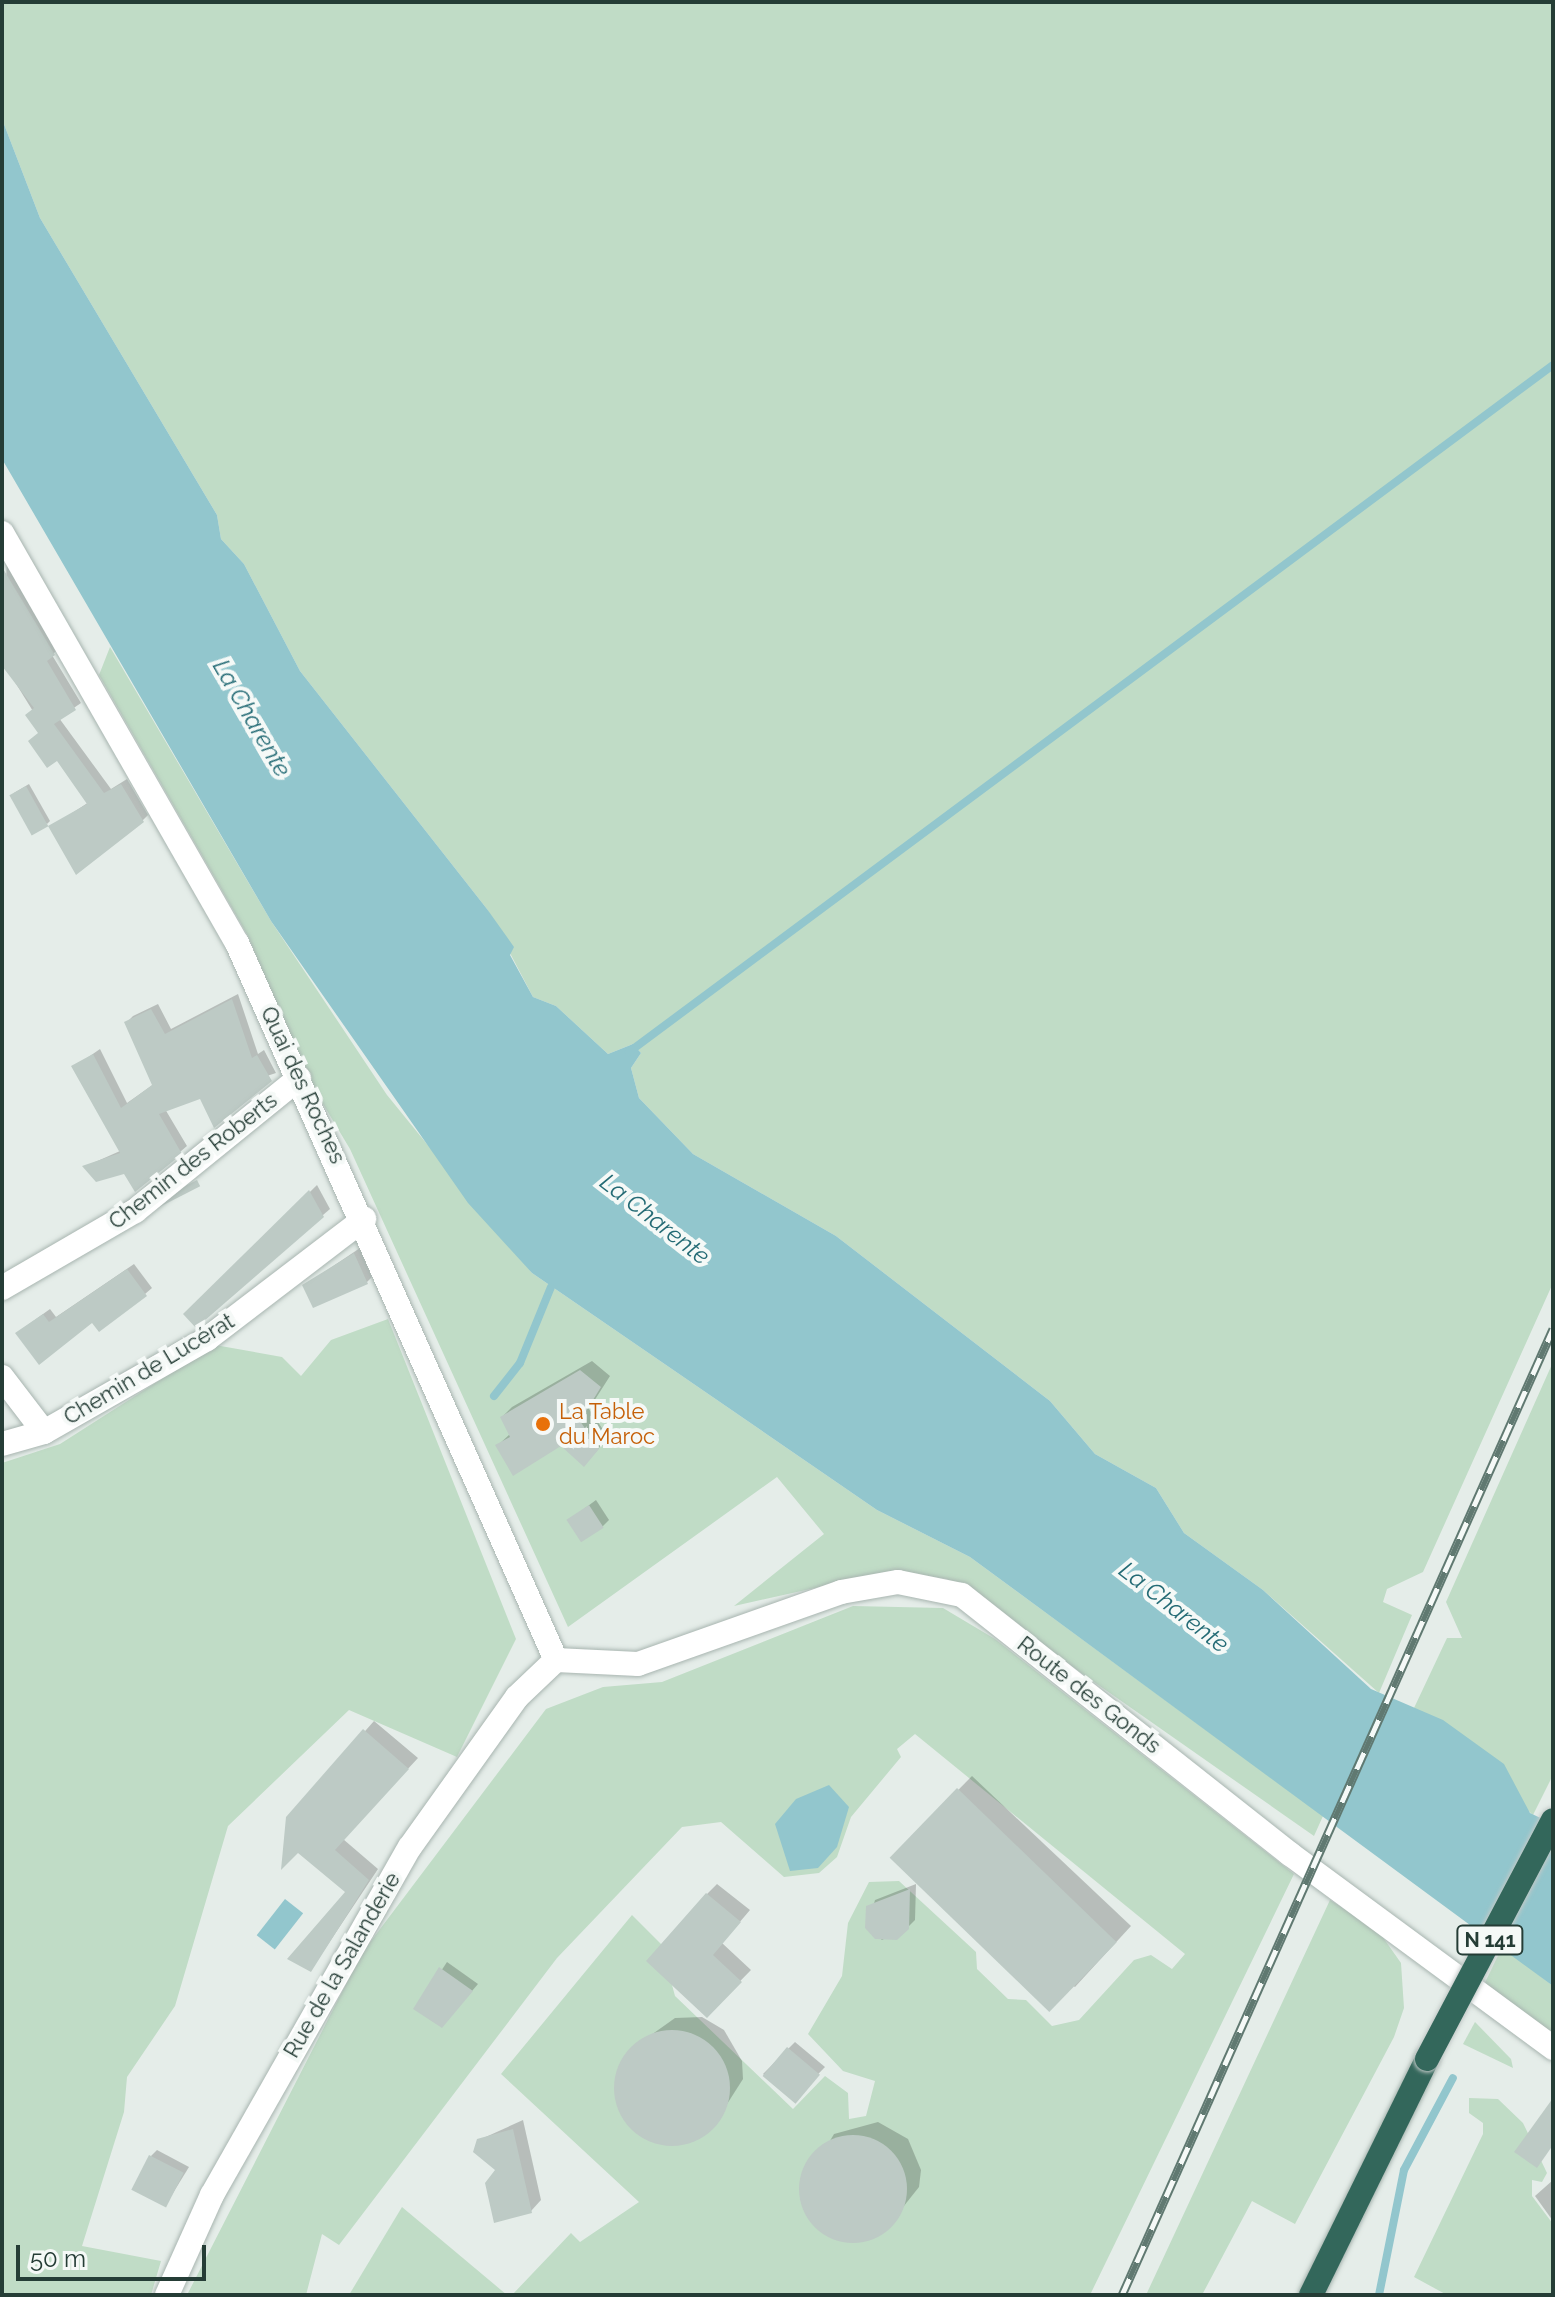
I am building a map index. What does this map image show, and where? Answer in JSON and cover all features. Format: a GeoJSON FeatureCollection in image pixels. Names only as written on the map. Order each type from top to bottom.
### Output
{"type":"FeatureCollection","features":[{"type":"Feature","properties":{"kind":"highway","name":"N 141"},"geometry":{"type":"LineString","coordinates":[[1311,2295],[1364,2179],[1553,1820]]}},
{"type":"Feature","properties":{"kind":"highway","name":"N 141"},"geometry":{"type":"LineString","coordinates":[[1319,2295],[1364,2179]]}},
{"type":"Feature","properties":{"kind":"street","name":"Quai des Roches"},"geometry":{"type":"LineString","coordinates":[[2,533],[237,943],[364,1219],[556,1660]]}},
{"type":"Feature","properties":{"kind":"street","name":"Chemin des Roberts"},"geometry":{"type":"LineString","coordinates":[[2,1288],[135,1211],[299,1078]]}},
{"type":"Feature","properties":{"kind":"street","name":"Chemin de Lucérat"},"geometry":{"type":"LineString","coordinates":[[2,1444],[44,1432],[207,1339],[364,1219]]}},
{"type":"Feature","properties":{"kind":"street"},"geometry":{"type":"LineString","coordinates":[[2,1377],[44,1432]]}},
{"type":"Feature","properties":{"kind":"street","name":"Route des Gonds"},"geometry":{"type":"LineString","coordinates":[[556,1660],[638,1664],[841,1592],[898,1582],[962,1595],[1290,1854],[1553,2048]]}},
{"type":"Feature","properties":{"kind":"street","name":"Rue de la Salanderie"},"geometry":{"type":"LineString","coordinates":[[167,2295],[212,2195],[410,1847],[517,1697],[556,1660]]}},
{"type":"Feature","properties":{"kind":"green space"},"geometry":{"type":"Polygon","coordinates":[[[2,2],[1553,2],[1553,1283],[1423,1572],[1387,1589],[1383,1602],[1412,1615],[1379,1693],[1263,1590],[1184,1533],[1156,1488],[1095,1454],[1050,1401],[836,1236],[693,1154],[639,1098],[631,1068],[641,1053],[633,1044],[608,1054],[556,1006],[533,997],[487,909],[300,671],[244,564],[221,539],[217,515],[40,218],[2,119],[2,2]]]}},
{"type":"Feature","properties":{"kind":"green space"},"geometry":{"type":"Polygon","coordinates":[[[110,647],[271,921],[387,1095],[532,1273],[877,1510],[970,1557],[1323,1816],[1314,1836],[947,1579],[891,1571],[734,1606],[824,1534],[777,1477],[568,1627],[350,1149],[305,1074],[248,936],[99,675],[110,647]]]}},
{"type":"Feature","properties":{"kind":"green space"},"geometry":{"type":"Polygon","coordinates":[[[388,1319],[516,1639],[457,1757],[349,1710],[228,1826],[175,2006],[127,2077],[124,2112],[82,2246],[161,2261],[151,2295],[2,2295],[2,1463],[60,1444],[215,1345],[282,1357],[301,1376],[331,1340],[388,1319]]]}},
{"type":"Feature","properties":{"kind":"green space"},"geometry":{"type":"Polygon","coordinates":[[[1553,1362],[1553,1775],[1533,1815],[1414,1708],[1447,1638],[1462,1638],[1446,1602],[1553,1362]]]}},
{"type":"Feature","properties":{"kind":"green space"},"geometry":{"type":"Polygon","coordinates":[[[853,1606],[943,1608],[995,1639],[1294,1874],[1090,2295],[512,2295],[571,2233],[580,2242],[639,2202],[501,2074],[632,1915],[661,1944],[675,1996],[793,2109],[825,2076],[848,2093],[849,2119],[866,2116],[875,2081],[843,2071],[808,2034],[842,1976],[848,1923],[869,1882],[899,1881],[976,1952],[977,1969],[1008,1999],[1026,2000],[1052,2026],[1079,2020],[1134,1960],[1151,1955],[1172,1969],[1185,1954],[915,1734],[897,1749],[901,1757],[851,1817],[837,1857],[819,1873],[784,1877],[721,1822],[682,1827],[557,1958],[339,2245],[322,2234],[306,2295],[187,2295],[362,1953],[546,1709],[603,1687],[662,1682],[853,1606]]]}},
{"type":"Feature","properties":{"kind":"green space"},"geometry":{"type":"Polygon","coordinates":[[[1330,1900],[1377,1929],[1401,1963],[1404,2008],[1394,2037],[1295,2224],[1252,2201],[1202,2295],[1146,2295],[1330,1900]]]}},
{"type":"Feature","properties":{"kind":"green space"},"geometry":{"type":"Polygon","coordinates":[[[1502,1947],[1553,1986],[1553,2048],[1481,1991],[1502,1947]]]}},
{"type":"Feature","properties":{"kind":"green space"},"geometry":{"type":"Polygon","coordinates":[[[1475,2022],[1511,2059],[1513,2068],[1463,2044],[1475,2022]]]}},
{"type":"Feature","properties":{"kind":"green space"},"geometry":{"type":"Polygon","coordinates":[[[1469,2098],[1498,2099],[1523,2123],[1547,2173],[1542,2182],[1532,2180],[1532,2196],[1553,2224],[1553,2295],[1447,2295],[1414,2277],[1483,2134],[1483,2123],[1469,2113],[1469,2098]]]}},
{"type":"Feature","properties":{"kind":"green space"},"geometry":{"type":"Polygon","coordinates":[[[402,2207],[507,2295],[349,2295],[402,2207]]]}},
{"type":"Feature","properties":{"kind":"water","name":"La Charente"},"geometry":{"type":"Polygon","coordinates":[[[2,119],[40,218],[217,515],[221,539],[244,564],[300,671],[487,909],[514,947],[510,955],[533,997],[556,1006],[608,1054],[633,1044],[641,1053],[631,1068],[639,1098],[693,1154],[836,1236],[1050,1401],[1095,1454],[1156,1488],[1184,1533],[1263,1590],[1371,1689],[1443,1720],[1504,1764],[1530,1813],[1553,1824],[1553,1986],[970,1557],[877,1510],[532,1273],[468,1203],[271,921],[2,459],[2,119]]]}},
{"type":"Feature","properties":{"kind":"water"},"geometry":{"type":"Polygon","coordinates":[[[829,1785],[849,1807],[837,1847],[818,1868],[790,1871],[775,1824],[796,1799],[829,1785]]]}},
{"type":"Feature","properties":{"kind":"water"},"geometry":{"type":"Polygon","coordinates":[[[285,1899],[303,1913],[275,1949],[257,1935],[285,1899]]]}},
{"type":"Feature","properties":{"kind":"building"},"geometry":{"type":"Polygon","coordinates":[[[2,567],[55,655],[47,661],[76,710],[54,724],[104,793],[121,784],[144,822],[76,875],[48,826],[87,804],[57,761],[47,768],[28,741],[38,733],[25,715],[34,708],[2,666],[2,567]]]}},
{"type":"Feature","properties":{"kind":"building"},"geometry":{"type":"Polygon","coordinates":[[[26,786],[48,826],[32,835],[9,795],[26,786]]]}},
{"type":"Feature","properties":{"kind":"building"},"geometry":{"type":"Polygon","coordinates":[[[232,999],[252,1058],[257,1055],[272,1081],[214,1128],[200,1099],[159,1114],[182,1154],[135,1192],[124,1174],[96,1182],[82,1166],[120,1153],[71,1066],[93,1054],[121,1108],[152,1085],[124,1022],[151,1009],[165,1034],[232,999]]]}},
{"type":"Feature","properties":{"kind":"building"},"geometry":{"type":"Polygon","coordinates":[[[197,1180],[200,1186],[147,1213],[144,1207],[197,1180]]]}},
{"type":"Feature","properties":{"kind":"building"},"geometry":{"type":"Polygon","coordinates":[[[309,1190],[324,1217],[196,1328],[183,1314],[309,1190]]]}},
{"type":"Feature","properties":{"kind":"building"},"geometry":{"type":"Polygon","coordinates":[[[354,1253],[368,1284],[313,1308],[302,1285],[354,1253]]]}},
{"type":"Feature","properties":{"kind":"building"},"geometry":{"type":"Polygon","coordinates":[[[127,1269],[147,1296],[99,1332],[92,1323],[39,1365],[15,1333],[43,1314],[49,1322],[127,1269]]]}},
{"type":"Feature","properties":{"kind":"building","name":"La Table du Maroc"},"geometry":{"type":"Polygon","coordinates":[[[580,1370],[601,1387],[580,1421],[599,1449],[584,1467],[561,1446],[513,1476],[495,1445],[510,1437],[500,1417],[580,1370]]]}},
{"type":"Feature","properties":{"kind":"building"},"geometry":{"type":"Polygon","coordinates":[[[589,1505],[604,1528],[581,1542],[566,1520],[589,1505]]]}},
{"type":"Feature","properties":{"kind":"building"},"geometry":{"type":"Polygon","coordinates":[[[363,1729],[409,1769],[335,1850],[369,1880],[311,1972],[287,1959],[345,1892],[298,1853],[281,1870],[286,1817],[363,1729]]]}},
{"type":"Feature","properties":{"kind":"building"},"geometry":{"type":"Polygon","coordinates":[[[957,1788],[1117,1942],[1049,2012],[890,1858],[957,1788]]]}},
{"type":"Feature","properties":{"kind":"building"},"geometry":{"type":"Polygon","coordinates":[[[910,1889],[909,1929],[897,1940],[875,1939],[865,1928],[866,1906],[910,1889]]]}},
{"type":"Feature","properties":{"kind":"building"},"geometry":{"type":"Polygon","coordinates":[[[706,1893],[741,1922],[713,1955],[742,1982],[707,2018],[646,1961],[706,1893]]]}},
{"type":"Feature","properties":{"kind":"building"},"geometry":{"type":"Polygon","coordinates":[[[439,1967],[473,1991],[442,2028],[413,2009],[439,1967]]]}},
{"type":"Feature","properties":{"kind":"building"},"geometry":{"type":"Polygon","coordinates":[[[672,2030],[694,2035],[713,2047],[725,2066],[730,2088],[725,2110],[713,2129],[694,2141],[672,2146],[650,2141],[631,2129],[619,2110],[614,2088],[619,2066],[631,2047],[650,2035],[672,2030]]]}},
{"type":"Feature","properties":{"kind":"building"},"geometry":{"type":"Polygon","coordinates":[[[787,2047],[820,2075],[796,2104],[763,2076],[787,2047]]]}},
{"type":"Feature","properties":{"kind":"building"},"geometry":{"type":"Polygon","coordinates":[[[1553,2098],[1553,2145],[1537,2168],[1514,2152],[1553,2098]]]}},
{"type":"Feature","properties":{"kind":"building"},"geometry":{"type":"Polygon","coordinates":[[[513,2129],[532,2213],[494,2223],[485,2183],[495,2170],[473,2152],[477,2139],[513,2129]]]}},
{"type":"Feature","properties":{"kind":"building"},"geometry":{"type":"Polygon","coordinates":[[[853,2135],[874,2139],[891,2151],[903,2168],[907,2189],[903,2210],[891,2227],[874,2239],[853,2243],[832,2239],[815,2227],[803,2210],[799,2189],[803,2168],[815,2151],[832,2139],[853,2135]]]}},
{"type":"Feature","properties":{"kind":"building"},"geometry":{"type":"Polygon","coordinates":[[[149,2155],[184,2173],[166,2207],[131,2190],[149,2155]]]}},
{"type":"Feature","properties":{"kind":"waterway"},"geometry":{"type":"LineString","coordinates":[[629,1052],[1553,365]]}},
{"type":"Feature","properties":{"kind":"waterway"},"geometry":{"type":"LineString","coordinates":[[494,1396],[520,1363],[551,1287]]}},
{"type":"Feature","properties":{"kind":"waterway"},"geometry":{"type":"LineString","coordinates":[[1379,2295],[1404,2170],[1453,2078]]}},
{"type":"Feature","properties":{"kind":"railway"},"geometry":{"type":"LineString","coordinates":[[1122,2295],[1553,1329]]}},
{"type":"Feature","properties":{"kind":"place","name":"La Table du Maroc"},"geometry":{"type":"Point","coordinates":[543,1424]}}]}
